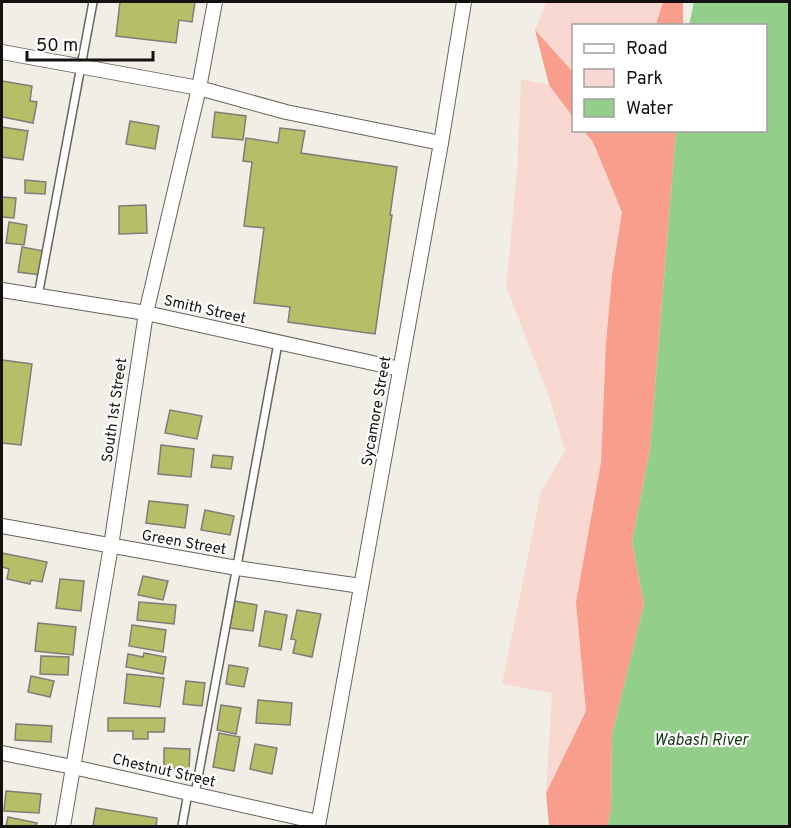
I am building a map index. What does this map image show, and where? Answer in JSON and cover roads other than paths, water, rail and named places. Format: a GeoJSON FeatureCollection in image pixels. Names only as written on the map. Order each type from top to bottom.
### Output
{"type":"FeatureCollection","features":[{"type":"Feature","properties":{"kind":"street","name":"South 1st Street"},"geometry":{"type":"LineString","coordinates":[[63,826],[111,546],[146,313],[200,88],[215,2]]}},
{"type":"Feature","properties":{"kind":"street","name":"Sycamore Street"},"geometry":{"type":"LineString","coordinates":[[318,824],[441,143],[464,2]]}},
{"type":"Feature","properties":{"kind":"street"},"geometry":{"type":"LineString","coordinates":[[2,52],[200,88],[286,112],[441,143]]}},
{"type":"Feature","properties":{"kind":"street","name":"Smith Street"},"geometry":{"type":"LineString","coordinates":[[2,290],[146,313],[400,369]]}},
{"type":"Feature","properties":{"kind":"street","name":"Green Street"},"geometry":{"type":"LineString","coordinates":[[3,528],[237,568],[361,586]]}},
{"type":"Feature","properties":{"kind":"street","name":"Chestnut Street"},"geometry":{"type":"LineString","coordinates":[[2,753],[73,767],[318,824]]}},
{"type":"Feature","properties":{"kind":"lane"},"geometry":{"type":"LineString","coordinates":[[38,296],[93,2]]}},
{"type":"Feature","properties":{"kind":"lane"},"geometry":{"type":"LineString","coordinates":[[182,826],[191,794],[237,568],[278,343]]}},
{"type":"Feature","properties":{"kind":"water","name":"Wabash River"},"geometry":{"type":"Polygon","coordinates":[[[694,2],[789,2],[789,826],[608,826],[611,809],[612,734],[644,604],[632,542],[650,449],[676,132],[767,132],[767,24],[689,24],[694,2]]]}}]}
